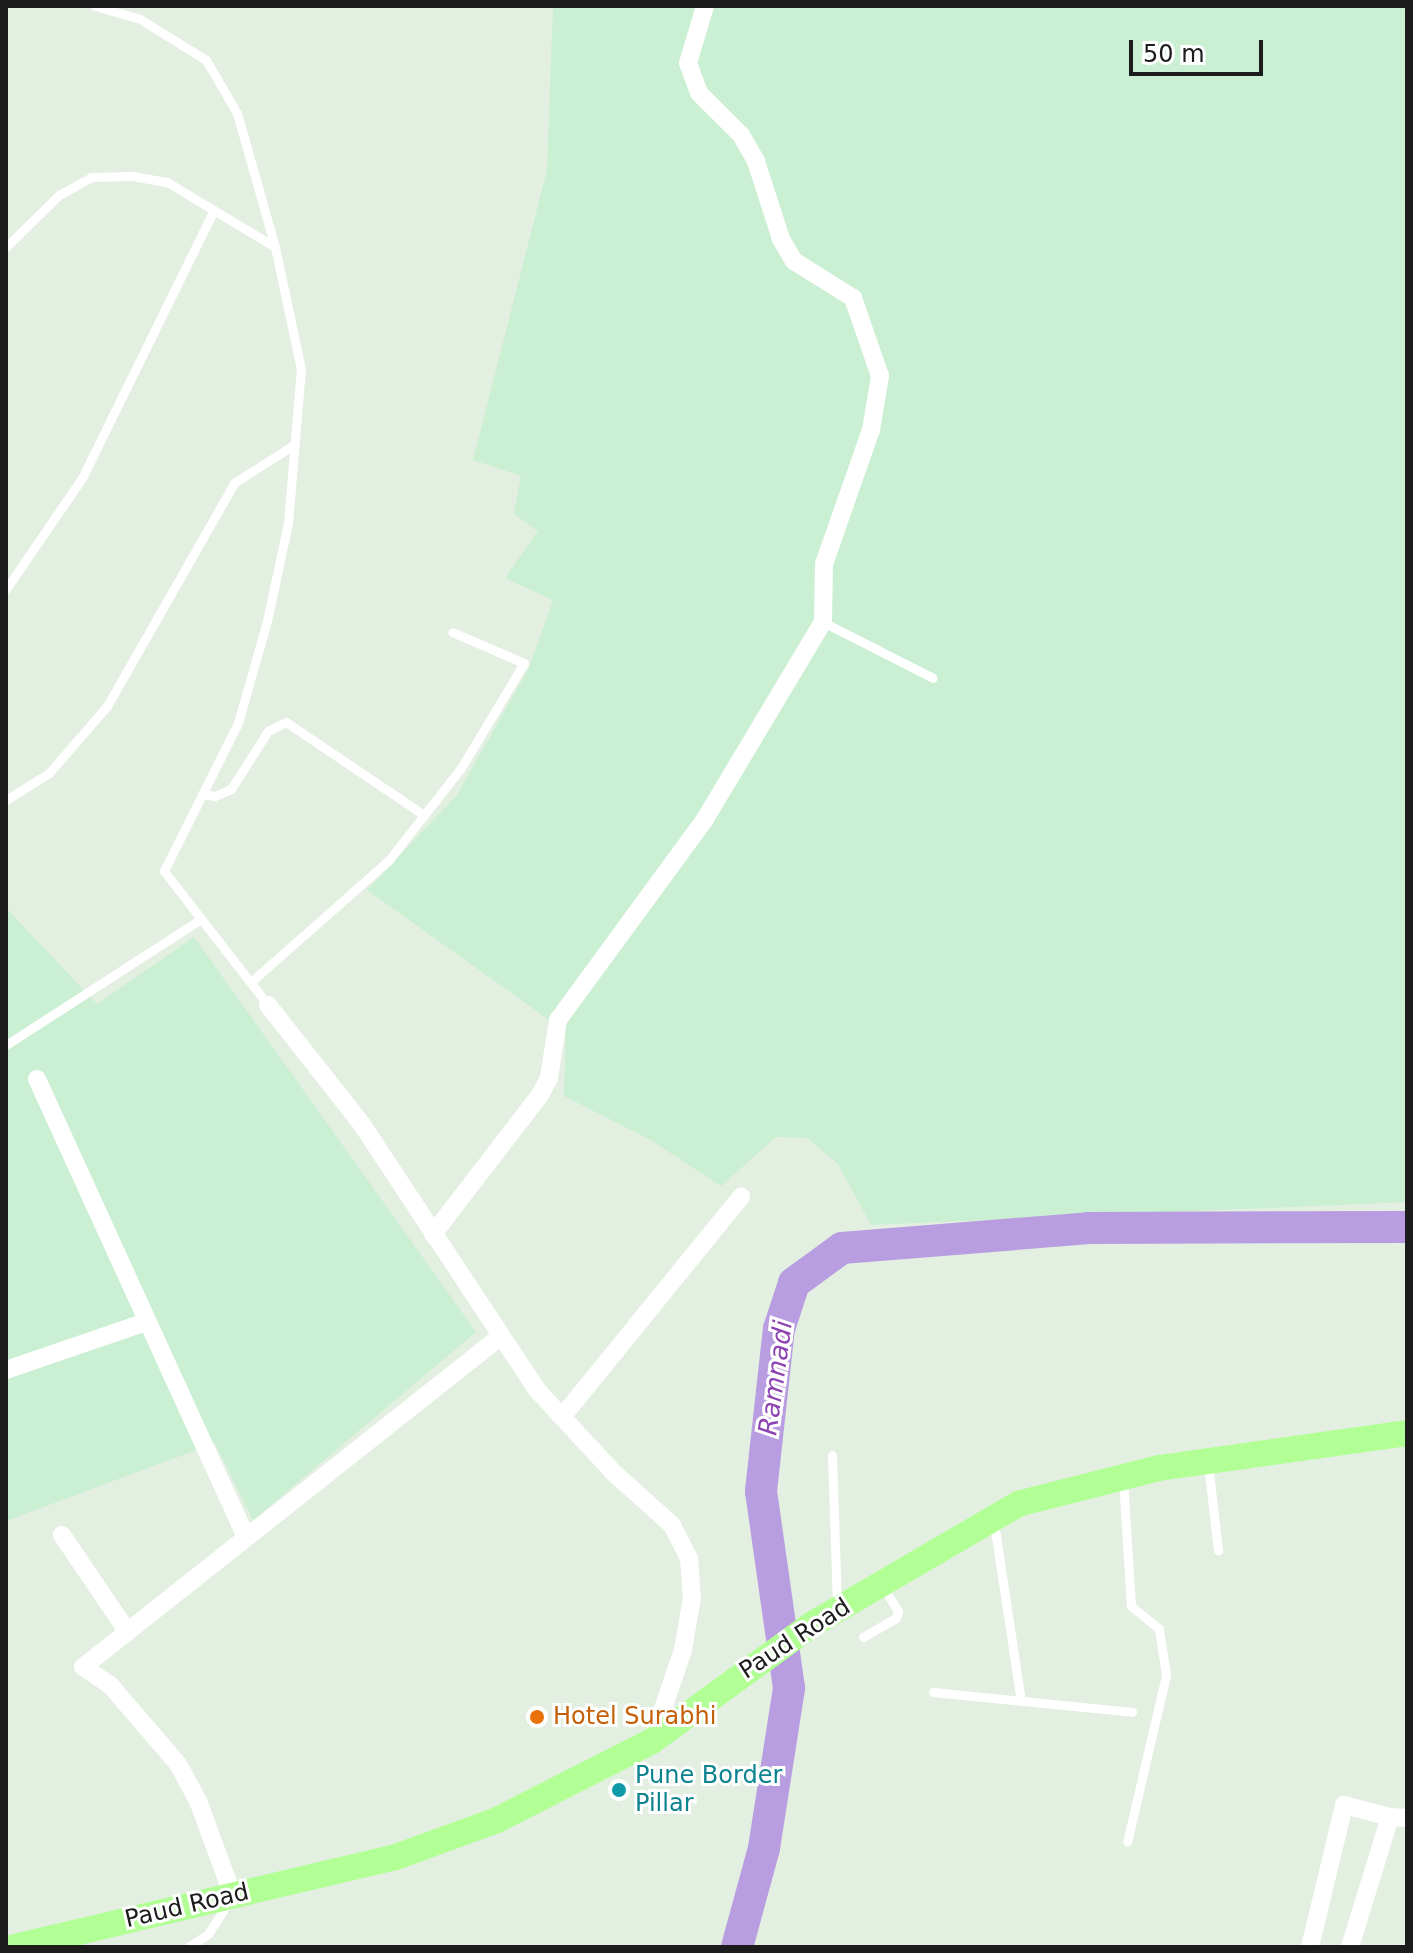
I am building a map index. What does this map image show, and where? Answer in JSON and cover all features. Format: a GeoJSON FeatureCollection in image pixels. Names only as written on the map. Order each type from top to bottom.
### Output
{"type":"FeatureCollection","features":[{"type":"Feature","properties":{"kind":"main road","name":"Paud Road"},"geometry":{"type":"LineString","coordinates":[[15,1947],[396,1857],[497,1820],[652,1741],[811,1625],[1026,1501],[1122,1476],[1407,1433]]}},
{"type":"Feature","properties":{"kind":"street"},"geometry":{"type":"LineString","coordinates":[[433,1234],[540,1095],[549,1078],[558,1020],[705,819],[823,622],[824,564],[871,430],[880,376],[853,298],[794,261],[781,239],[756,161],[741,135],[699,93],[688,63],[705,6]]}},
{"type":"Feature","properties":{"kind":"street"},"geometry":{"type":"LineString","coordinates":[[268,1005],[361,1123],[501,1336],[562,1417],[672,1525],[689,1558],[692,1597],[683,1650],[652,1741]]}},
{"type":"Feature","properties":{"kind":"street"},"geometry":{"type":"LineString","coordinates":[[37,1079],[246,1537]]}},
{"type":"Feature","properties":{"kind":"street"},"geometry":{"type":"LineString","coordinates":[[562,1417],[741,1197]]}},
{"type":"Feature","properties":{"kind":"street"},"geometry":{"type":"LineString","coordinates":[[6,1370],[146,1322]]}},
{"type":"Feature","properties":{"kind":"street"},"geometry":{"type":"LineString","coordinates":[[233,1896],[198,1801],[178,1764],[110,1685],[83,1667],[501,1336]]}},
{"type":"Feature","properties":{"kind":"street"},"geometry":{"type":"LineString","coordinates":[[62,1535],[127,1631]]}},
{"type":"Feature","properties":{"kind":"street"},"geometry":{"type":"LineString","coordinates":[[1310,1947],[1344,1805],[1399,1818],[1350,1947]]}},
{"type":"Feature","properties":{"kind":"lane"},"geometry":{"type":"LineString","coordinates":[[95,6],[140,19],[206,60],[237,113],[275,247],[301,369],[288,523],[267,621],[238,723],[164,871],[268,1005]]}},
{"type":"Feature","properties":{"kind":"lane"},"geometry":{"type":"LineString","coordinates":[[6,247],[59,195],[91,177],[167,182],[212,214],[275,247]]}},
{"type":"Feature","properties":{"kind":"lane"},"geometry":{"type":"LineString","coordinates":[[6,589],[82,478],[212,214]]}},
{"type":"Feature","properties":{"kind":"lane"},"geometry":{"type":"LineString","coordinates":[[6,800],[49,773],[107,706],[234,483],[295,444]]}},
{"type":"Feature","properties":{"kind":"lane"},"geometry":{"type":"LineString","coordinates":[[823,622],[933,678]]}},
{"type":"Feature","properties":{"kind":"lane"},"geometry":{"type":"LineString","coordinates":[[251,982],[389,860],[461,768],[524,663],[452,632]]}},
{"type":"Feature","properties":{"kind":"lane"},"geometry":{"type":"LineString","coordinates":[[202,794],[215,796],[231,789],[268,731],[286,722],[424,815]]}},
{"type":"Feature","properties":{"kind":"lane"},"geometry":{"type":"LineString","coordinates":[[6,1045],[201,919]]}},
{"type":"Feature","properties":{"kind":"lane"},"geometry":{"type":"LineString","coordinates":[[832,1455],[838,1609]]}},
{"type":"Feature","properties":{"kind":"lane"},"geometry":{"type":"LineString","coordinates":[[1207,1461],[1218,1550]]}},
{"type":"Feature","properties":{"kind":"lane"},"geometry":{"type":"LineString","coordinates":[[1122,1476],[1131,1606],[1159,1629],[1166,1675],[1127,1842]]}},
{"type":"Feature","properties":{"kind":"lane"},"geometry":{"type":"LineString","coordinates":[[994,1517],[1021,1701]]}},
{"type":"Feature","properties":{"kind":"lane"},"geometry":{"type":"LineString","coordinates":[[863,1637],[896,1618],[898,1611],[881,1584]]}},
{"type":"Feature","properties":{"kind":"lane"},"geometry":{"type":"LineString","coordinates":[[933,1692],[1132,1712]]}},
{"type":"Feature","properties":{"kind":"lane"},"geometry":{"type":"LineString","coordinates":[[188,1947],[208,1934],[233,1896]]}},
{"type":"Feature","properties":{"kind":"green space"},"geometry":{"type":"Polygon","coordinates":[[[553,6],[1407,6],[1407,1202],[871,1225],[838,1164],[807,1138],[776,1137],[721,1186],[649,1139],[564,1096],[566,1032],[367,890],[457,795],[529,668],[553,600],[505,578],[538,531],[514,514],[521,476],[473,460],[547,170],[553,6]]]}},
{"type":"Feature","properties":{"kind":"green space"},"geometry":{"type":"Polygon","coordinates":[[[8,910],[97,1004],[194,937],[476,1332],[253,1520],[215,1443],[6,1521],[8,910]]]}},
{"type":"Feature","properties":{"kind":"waterway","name":"Ramnadi"},"geometry":{"type":"LineString","coordinates":[[737,1947],[764,1848],[789,1688],[761,1491],[779,1329],[794,1283],[842,1248],[1089,1228],[1407,1227]]}},
{"type":"Feature","properties":{"kind":"place","name":"Hotel Surabhi"},"geometry":{"type":"Point","coordinates":[537,1717]}},
{"type":"Feature","properties":{"kind":"place","name":"Pune Border Pillar"},"geometry":{"type":"Point","coordinates":[619,1790]}}]}
